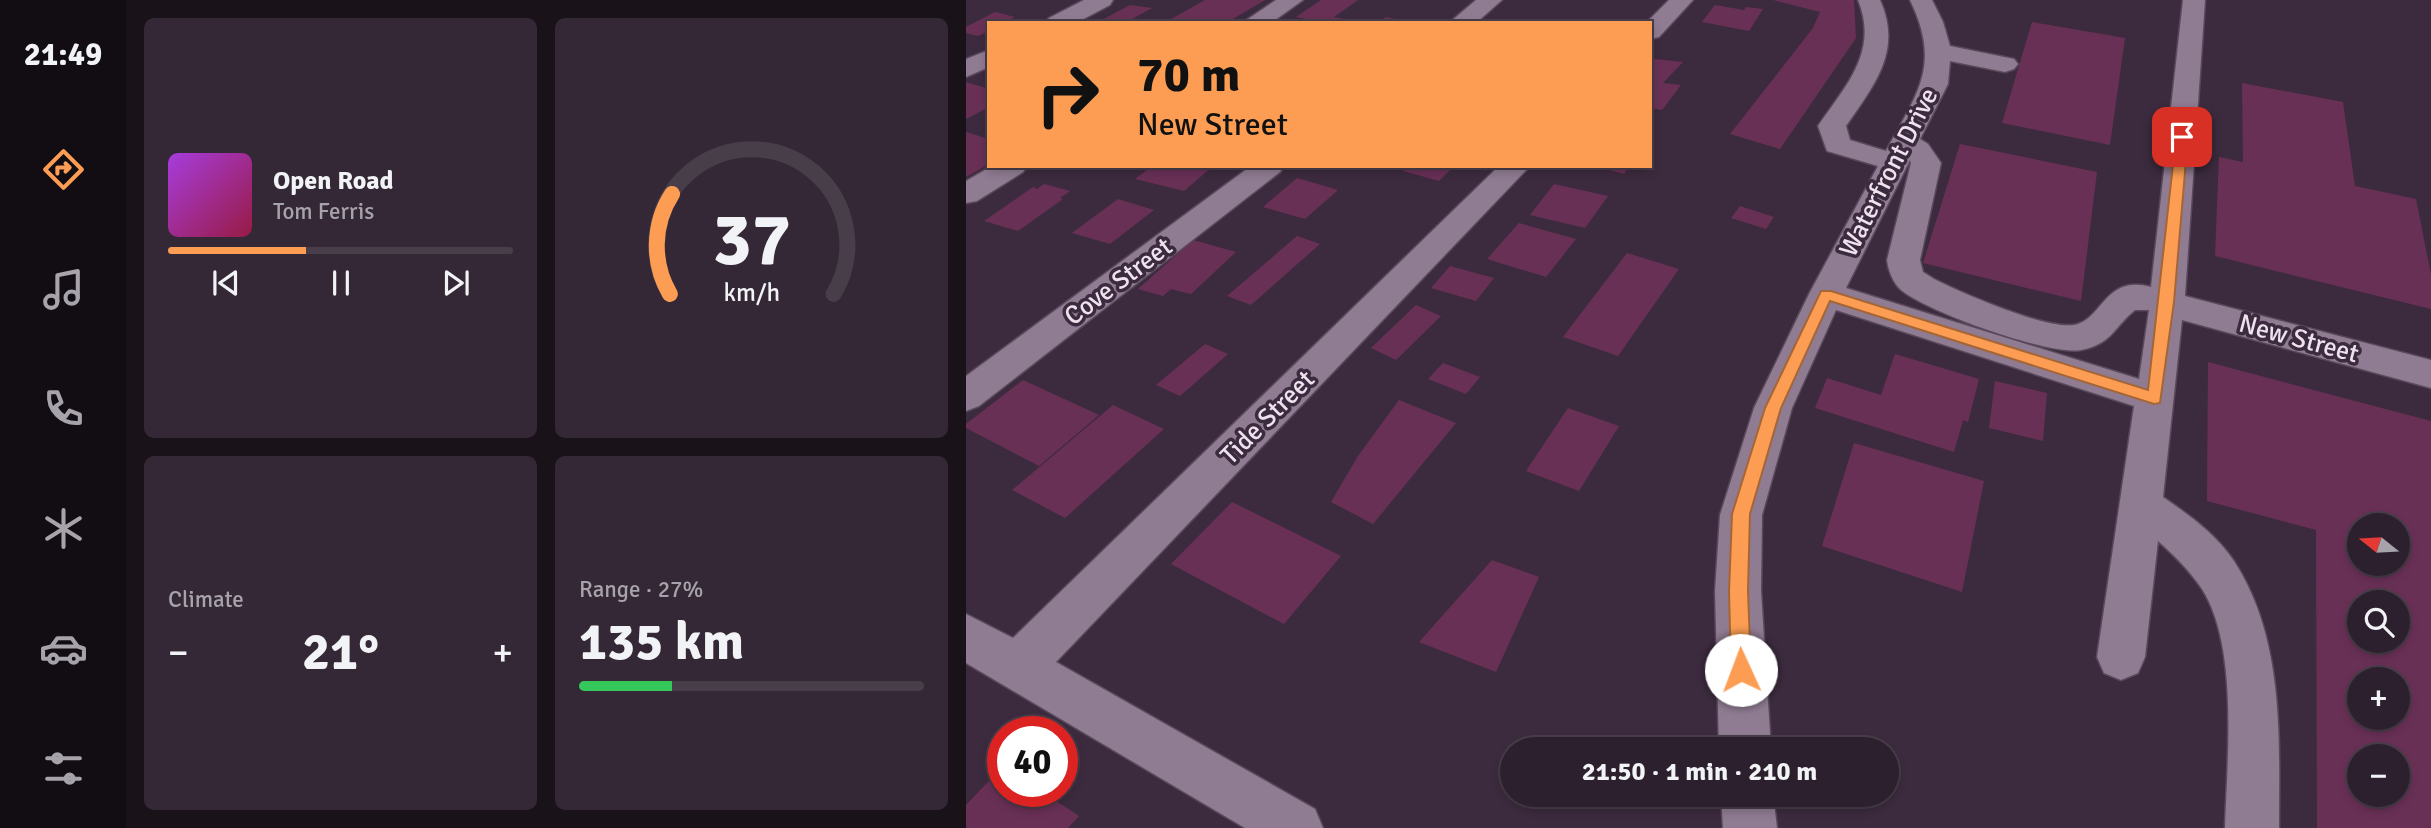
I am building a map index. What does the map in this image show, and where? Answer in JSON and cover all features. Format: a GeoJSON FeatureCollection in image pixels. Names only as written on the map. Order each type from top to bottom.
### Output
{"type":"FeatureCollection","features":[{"type":"Feature","properties":{"kind":"street"},"geometry":{"type":"LineString","coordinates":[[1061,21],[1102,0]]}},
{"type":"Feature","properties":{"kind":"street"},"geometry":{"type":"LineString","coordinates":[[1257,21],[1292,0]]}},
{"type":"Feature","properties":{"kind":"street"},"geometry":{"type":"LineString","coordinates":[[1464,21],[1491,0]]}},
{"type":"Feature","properties":{"kind":"street"},"geometry":{"type":"LineString","coordinates":[[1652,30],[1682,0]]}},
{"type":"Feature","properties":{"kind":"street"},"geometry":{"type":"LineString","coordinates":[[1869,0],[1877,13],[1880,33],[1875,53],[1871,66],[1832,126],[1833,134],[1837,145],[1859,153],[1900,152]]}},
{"type":"Feature","properties":{"kind":"street","name":"Waterfront Drive"},"geometry":{"type":"LineString","coordinates":[[1744,737],[1738,591],[1741,514],[1773,408],[1826,294],[1935,84],[1940,52],[1933,22],[1921,0]]}},
{"type":"Feature","properties":{"kind":"street"},"geometry":{"type":"LineString","coordinates":[[2121,657],[2167,302],[2194,0]]}},
{"type":"Feature","properties":{"kind":"street"},"geometry":{"type":"LineString","coordinates":[[1940,52],[2005,64]]}},
{"type":"Feature","properties":{"kind":"street"},"geometry":{"type":"LineString","coordinates":[[966,69],[987,58]]}},
{"type":"Feature","properties":{"kind":"street","name":"New Street"},"geometry":{"type":"LineString","coordinates":[[1900,152],[1918,150],[1926,163],[1902,258],[1910,280],[1920,286],[2030,331],[2057,337],[2088,335],[2099,327],[2119,302],[2129,298],[2167,302],[2431,374]]}},
{"type":"Feature","properties":{"kind":"street"},"geometry":{"type":"LineString","coordinates":[[966,194],[1010,168]]}},
{"type":"Feature","properties":{"kind":"street","name":"Cove Street"},"geometry":{"type":"LineString","coordinates":[[966,396],[1267,168]]}},
{"type":"Feature","properties":{"kind":"street","name":"Tide Street"},"geometry":{"type":"LineString","coordinates":[[1017,667],[1514,168]]}},
{"type":"Feature","properties":{"kind":"street"},"geometry":{"type":"LineString","coordinates":[[1826,294],[2154,398]]}},
{"type":"Feature","properties":{"kind":"street"},"geometry":{"type":"LineString","coordinates":[[2140,504],[2196,548],[2226,588],[2241,629],[2252,695],[2252,828]]}},
{"type":"Feature","properties":{"kind":"street"},"geometry":{"type":"LineString","coordinates":[[966,637],[1296,828]]}},
{"type":"Feature","properties":{"kind":"street"},"geometry":{"type":"LineString","coordinates":[[1748,807],[1750,828]]}},
{"type":"Feature","properties":{"kind":"building"},"geometry":{"type":"Polygon","coordinates":[[[1205,0],[1265,0],[1229,21],[1168,21],[1205,0]]]}},
{"type":"Feature","properties":{"kind":"building"},"geometry":{"type":"Polygon","coordinates":[[[1321,0],[1358,0],[1334,17],[1344,19],[1342,21],[1309,21],[1296,17],[1321,0]]]}},
{"type":"Feature","properties":{"kind":"building"},"geometry":{"type":"Polygon","coordinates":[[[1773,0],[1854,0],[1856,38],[1780,149],[1730,134],[1813,28],[1820,12],[1773,0]]]}},
{"type":"Feature","properties":{"kind":"building"},"geometry":{"type":"Polygon","coordinates":[[[1130,5],[1152,8],[1129,21],[1100,21],[1130,5]]]}},
{"type":"Feature","properties":{"kind":"building"},"geometry":{"type":"Polygon","coordinates":[[[1715,5],[1744,10],[1746,7],[1763,9],[1749,31],[1702,22],[1715,5]]]}},
{"type":"Feature","properties":{"kind":"building"},"geometry":{"type":"Polygon","coordinates":[[[995,12],[1015,17],[1008,21],[987,21],[987,32],[978,36],[966,33],[966,27],[995,12]]]}},
{"type":"Feature","properties":{"kind":"building"},"geometry":{"type":"Polygon","coordinates":[[[1386,17],[1404,21],[1381,21],[1386,17]]]}},
{"type":"Feature","properties":{"kind":"building"},"geometry":{"type":"Polygon","coordinates":[[[2032,22],[2125,38],[2110,145],[2002,123],[2032,22]]]}},
{"type":"Feature","properties":{"kind":"building"},"geometry":{"type":"Polygon","coordinates":[[[1655,59],[1683,62],[1663,83],[1681,85],[1662,110],[1652,108],[1652,63],[1655,59]]]}},
{"type":"Feature","properties":{"kind":"building"},"geometry":{"type":"Polygon","coordinates":[[[966,82],[987,88],[987,108],[966,119],[966,82]]]}},
{"type":"Feature","properties":{"kind":"building"},"geometry":{"type":"Polygon","coordinates":[[[2242,83],[2343,102],[2355,186],[2416,199],[2431,275],[2431,309],[2215,256],[2219,157],[2243,162],[2242,83]]]}},
{"type":"Feature","properties":{"kind":"building"},"geometry":{"type":"Polygon","coordinates":[[[966,132],[987,138],[987,165],[966,177],[966,132]]]}},
{"type":"Feature","properties":{"kind":"building"},"geometry":{"type":"Polygon","coordinates":[[[1960,144],[2097,172],[2081,301],[1923,263],[1960,144]]]}},
{"type":"Feature","properties":{"kind":"building"},"geometry":{"type":"Polygon","coordinates":[[[1149,168],[1211,168],[1184,191],[1135,179],[1149,168]]]}},
{"type":"Feature","properties":{"kind":"building"},"geometry":{"type":"Polygon","coordinates":[[[1405,168],[1452,168],[1439,181],[1403,171],[1405,168]]]}},
{"type":"Feature","properties":{"kind":"building"},"geometry":{"type":"Polygon","coordinates":[[[1602,168],[1628,168],[1624,174],[1602,168]]]}},
{"type":"Feature","properties":{"kind":"building"},"geometry":{"type":"Polygon","coordinates":[[[1297,178],[1338,190],[1305,219],[1263,207],[1297,178]]]}},
{"type":"Feature","properties":{"kind":"building"},"geometry":{"type":"Polygon","coordinates":[[[1044,184],[1070,191],[1018,231],[984,221],[1033,187],[1037,189],[1044,184]]]}},
{"type":"Feature","properties":{"kind":"building"},"geometry":{"type":"Polygon","coordinates":[[[1554,184],[1608,196],[1585,228],[1530,215],[1554,184]]]}},
{"type":"Feature","properties":{"kind":"building"},"geometry":{"type":"Polygon","coordinates":[[[1118,199],[1154,210],[1110,244],[1072,233],[1118,199]]]}},
{"type":"Feature","properties":{"kind":"building"},"geometry":{"type":"Polygon","coordinates":[[[1740,206],[1774,217],[1766,229],[1731,218],[1740,206]]]}},
{"type":"Feature","properties":{"kind":"building"},"geometry":{"type":"Polygon","coordinates":[[[1519,223],[1576,239],[1546,277],[1487,259],[1519,223]]]}},
{"type":"Feature","properties":{"kind":"building"},"geometry":{"type":"Polygon","coordinates":[[[1297,236],[1320,244],[1251,305],[1227,296],[1297,236]]]}},
{"type":"Feature","properties":{"kind":"building"},"geometry":{"type":"Polygon","coordinates":[[[1193,240],[1236,252],[1191,294],[1171,289],[1163,296],[1138,289],[1193,240]]]}},
{"type":"Feature","properties":{"kind":"building"},"geometry":{"type":"Polygon","coordinates":[[[1627,253],[1679,269],[1618,356],[1563,337],[1627,253]]]}},
{"type":"Feature","properties":{"kind":"building"},"geometry":{"type":"Polygon","coordinates":[[[1450,266],[1494,278],[1476,301],[1431,288],[1450,266]]]}},
{"type":"Feature","properties":{"kind":"building"},"geometry":{"type":"Polygon","coordinates":[[[1416,305],[1441,316],[1396,360],[1371,348],[1416,305]]]}},
{"type":"Feature","properties":{"kind":"building"},"geometry":{"type":"Polygon","coordinates":[[[1205,344],[1228,354],[1180,396],[1156,385],[1205,344]]]}},
{"type":"Feature","properties":{"kind":"building"},"geometry":{"type":"Polygon","coordinates":[[[1895,354],[1979,379],[1968,422],[1963,420],[1954,452],[1815,408],[1827,378],[1881,395],[1895,354]]]}},
{"type":"Feature","properties":{"kind":"building"},"geometry":{"type":"Polygon","coordinates":[[[2208,362],[2431,421],[2431,828],[2317,828],[2316,530],[2207,501],[2208,362]]]}},
{"type":"Feature","properties":{"kind":"building"},"geometry":{"type":"Polygon","coordinates":[[[1443,363],[1480,377],[1466,394],[1428,379],[1443,363]]]}},
{"type":"Feature","properties":{"kind":"building"},"geometry":{"type":"Polygon","coordinates":[[[1023,380],[1099,415],[1039,466],[966,428],[966,424],[1023,380]]]}},
{"type":"Feature","properties":{"kind":"building"},"geometry":{"type":"Polygon","coordinates":[[[1995,381],[2047,393],[2043,441],[1989,428],[1995,381]]]}},
{"type":"Feature","properties":{"kind":"building"},"geometry":{"type":"Polygon","coordinates":[[[1399,400],[1456,423],[1373,524],[1331,502],[1358,456],[1399,400]]]}},
{"type":"Feature","properties":{"kind":"building"},"geometry":{"type":"Polygon","coordinates":[[[1113,405],[1164,429],[1065,518],[1012,490],[1113,405]]]}},
{"type":"Feature","properties":{"kind":"building"},"geometry":{"type":"Polygon","coordinates":[[[1568,408],[1619,426],[1579,491],[1526,471],[1568,408]]]}},
{"type":"Feature","properties":{"kind":"building"},"geometry":{"type":"Polygon","coordinates":[[[1854,443],[1984,481],[1962,592],[1822,546],[1854,443]]]}},
{"type":"Feature","properties":{"kind":"building"},"geometry":{"type":"Polygon","coordinates":[[[1232,502],[1341,556],[1284,624],[1171,564],[1232,502]]]}},
{"type":"Feature","properties":{"kind":"building"},"geometry":{"type":"Polygon","coordinates":[[[1492,560],[1539,577],[1496,672],[1419,642],[1492,560]]]}},
{"type":"Feature","properties":{"kind":"building"},"geometry":{"type":"Polygon","coordinates":[[[987,783],[987,807],[1065,807],[1079,816],[1068,828],[966,828],[966,805],[987,783]]]}},
{"type":"Feature","properties":{"kind":"route"},"geometry":{"type":"LineString","coordinates":[[1741,670],[1738,591],[1741,514],[1773,408],[1826,294],[2154,398],[2167,302],[2182,137]]}}]}
